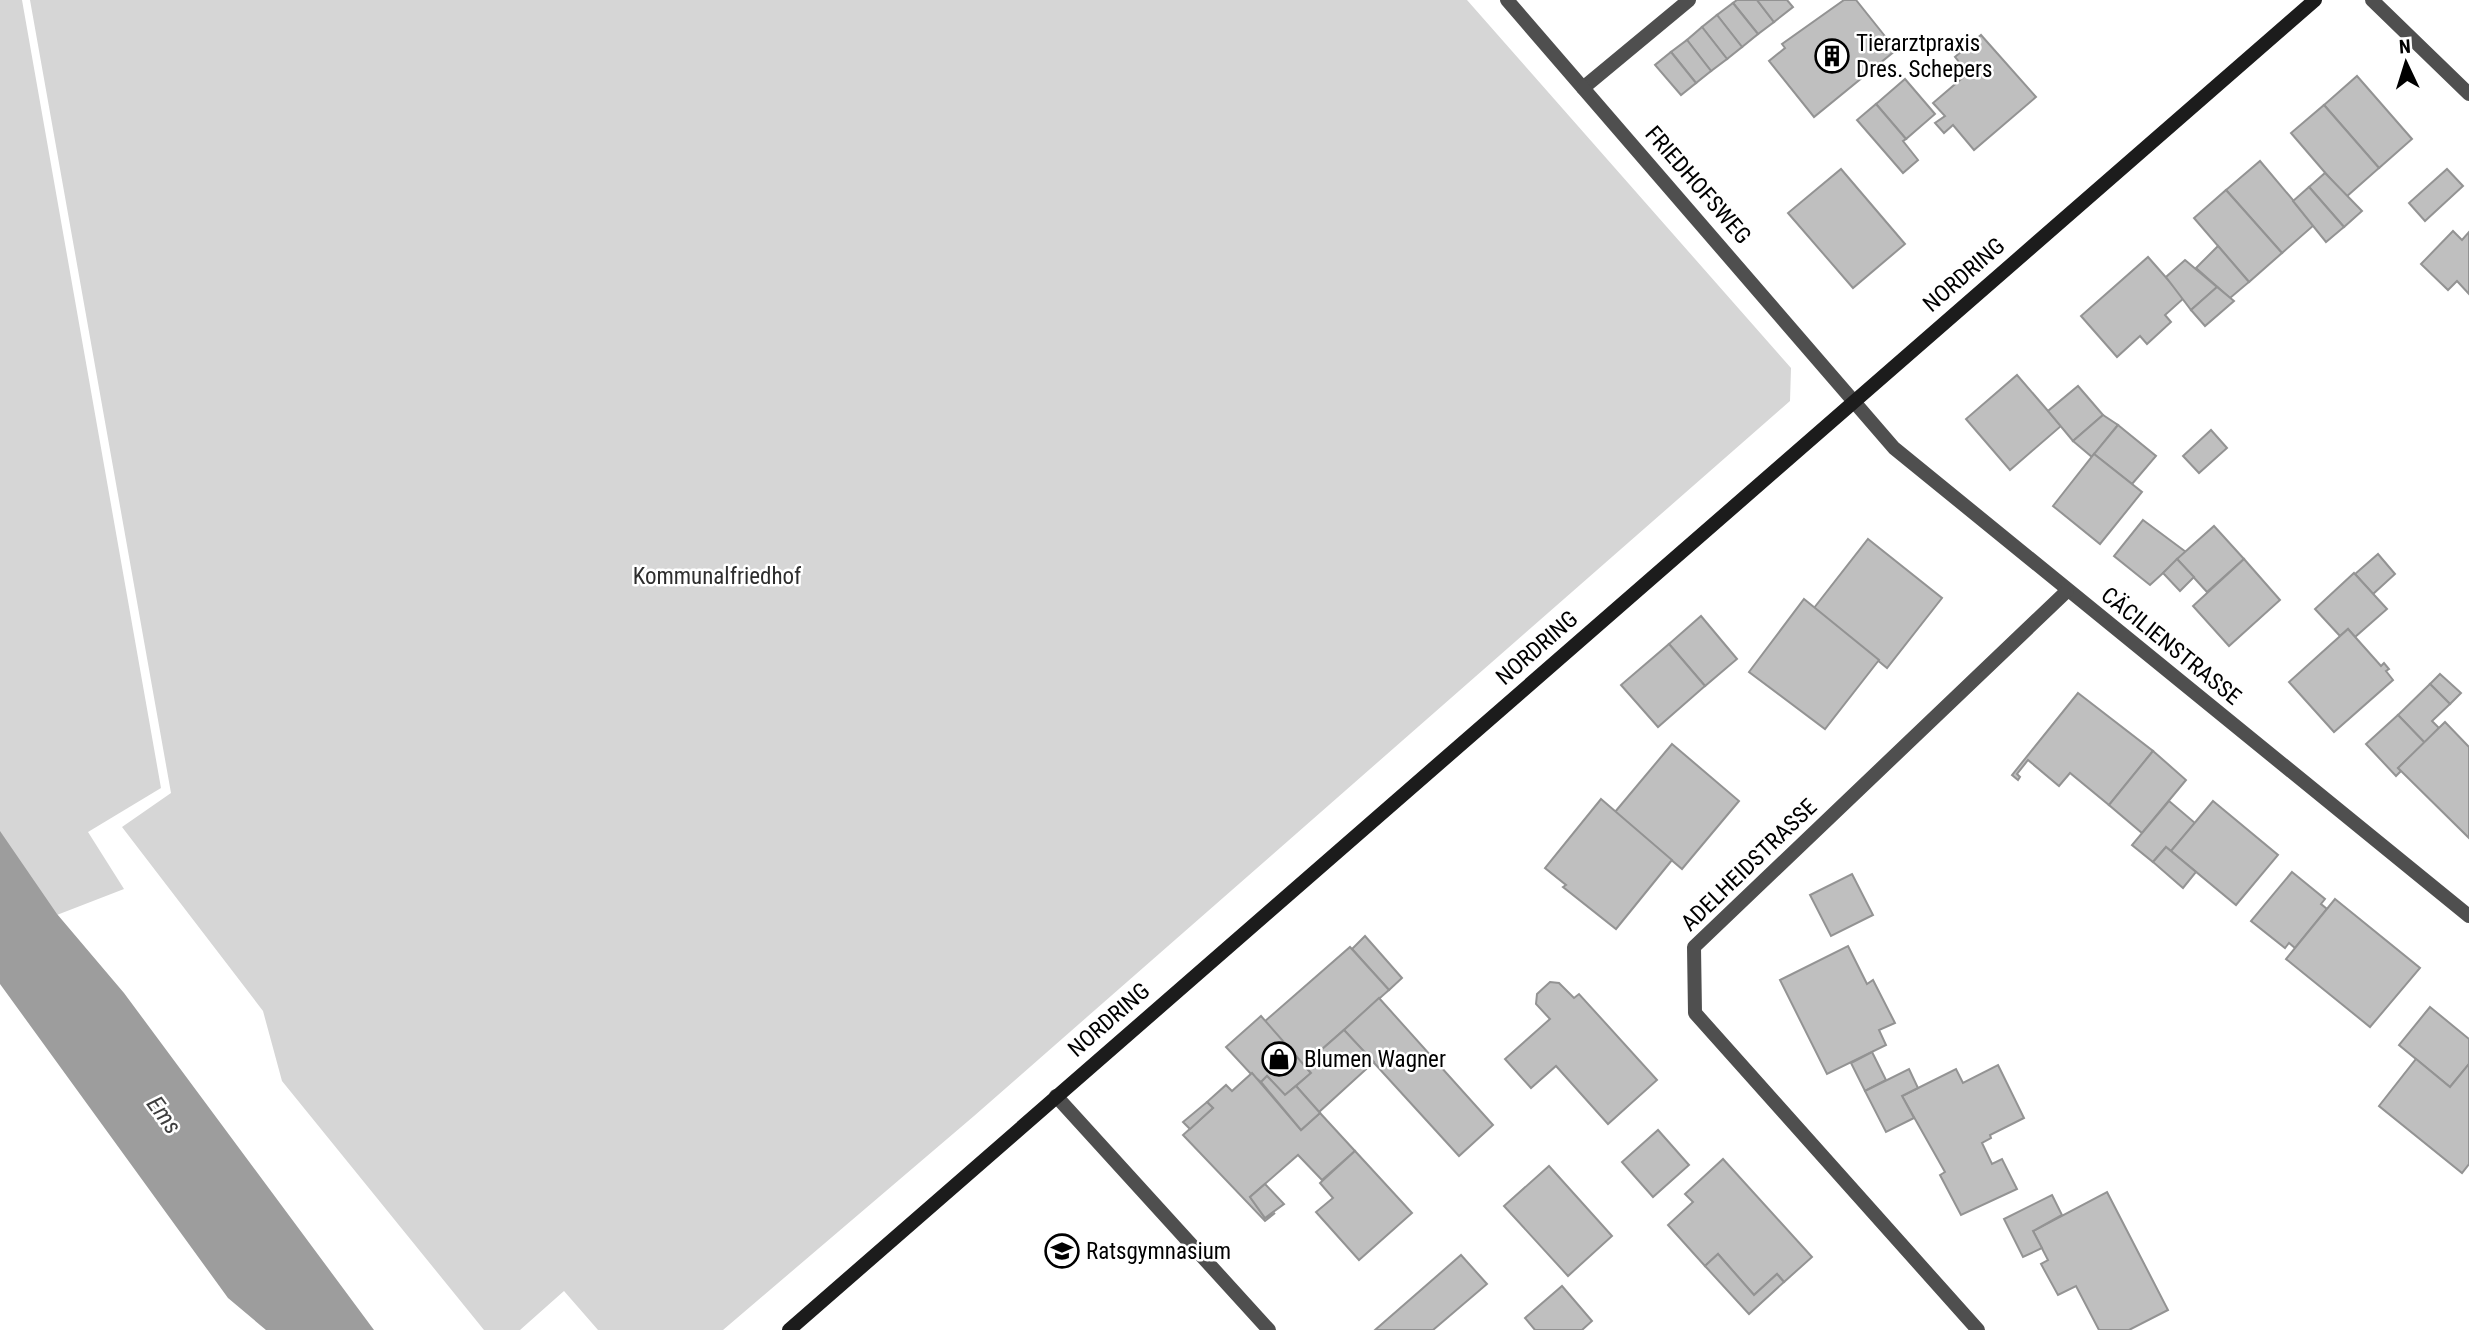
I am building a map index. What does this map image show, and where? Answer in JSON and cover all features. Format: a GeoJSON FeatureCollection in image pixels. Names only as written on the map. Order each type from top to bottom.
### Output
{"type":"FeatureCollection","features":[{"type":"Feature","properties":{"kind":"main road","name":"NORDRING"},"geometry":{"type":"LineString","coordinates":[[789,1330],[2315,0]]}},
{"type":"Feature","properties":{"kind":"street","name":"FRIEDHOFSWEG"},"geometry":{"type":"LineString","coordinates":[[1507,0],[1855,401]]}},
{"type":"Feature","properties":{"kind":"street"},"geometry":{"type":"LineString","coordinates":[[1583,88],[1689,0]]}},
{"type":"Feature","properties":{"kind":"street"},"geometry":{"type":"LineString","coordinates":[[2372,0],[2469,93]]}},
{"type":"Feature","properties":{"kind":"street","name":"CÄCILIENSTRASSE"},"geometry":{"type":"LineString","coordinates":[[1855,401],[1894,448],[2469,916]]}},
{"type":"Feature","properties":{"kind":"street","name":"ADELHEIDSTRASSE"},"geometry":{"type":"LineString","coordinates":[[1978,1330],[1695,1013],[1694,947],[2067,591]]}},
{"type":"Feature","properties":{"kind":"street"},"geometry":{"type":"LineString","coordinates":[[1056,1096],[1269,1330]]}},
{"type":"Feature","properties":{"kind":"green space"},"geometry":{"type":"Polygon","coordinates":[[[0,0],[22,0],[161,788],[88,832],[124,889],[0,937],[0,0]]]}},
{"type":"Feature","properties":{"kind":"green space","name":"Kommunalfriedhof"},"geometry":{"type":"Polygon","coordinates":[[[30,0],[1467,0],[1791,368],[1790,401],[974,1116],[723,1330],[598,1330],[564,1291],[520,1330],[484,1330],[282,1081],[263,1011],[122,827],[171,793],[30,0]]]}},
{"type":"Feature","properties":{"kind":"water","name":"Ems"},"geometry":{"type":"Polygon","coordinates":[[[0,831],[57,914],[124,993],[374,1330],[266,1330],[228,1298],[0,984],[0,831]]]}},
{"type":"Feature","properties":{"kind":"building"},"geometry":{"type":"Polygon","coordinates":[[[1737,0],[1757,0],[1774,22],[1758,34],[1733,3],[1737,0]]]}},
{"type":"Feature","properties":{"kind":"building"},"geometry":{"type":"Polygon","coordinates":[[[1757,0],[1787,0],[1793,7],[1774,22],[1757,0]]]}},
{"type":"Feature","properties":{"kind":"building","name":"Tierarztpraxis Dres. Schepers"},"geometry":{"type":"Polygon","coordinates":[[[1844,0],[1856,0],[1896,50],[1814,117],[1769,61],[1785,48],[1782,44],[1844,0]]]}},
{"type":"Feature","properties":{"kind":"building"},"geometry":{"type":"Polygon","coordinates":[[[1733,3],[1758,34],[1742,47],[1717,15],[1733,3]]]}},
{"type":"Feature","properties":{"kind":"building"},"geometry":{"type":"Polygon","coordinates":[[[1717,15],[1742,47],[1727,59],[1702,27],[1717,15]]]}},
{"type":"Feature","properties":{"kind":"building"},"geometry":{"type":"Polygon","coordinates":[[[1702,27],[1727,59],[1711,71],[1687,40],[1702,27]]]}},
{"type":"Feature","properties":{"kind":"building"},"geometry":{"type":"Polygon","coordinates":[[[1981,35],[2036,97],[1974,150],[1953,125],[1944,133],[1935,123],[1945,116],[1933,103],[1968,73],[1955,57],[1981,35]]]}},
{"type":"Feature","properties":{"kind":"building"},"geometry":{"type":"Polygon","coordinates":[[[1687,40],[1711,71],[1696,83],[1671,52],[1687,40]]]}},
{"type":"Feature","properties":{"kind":"building"},"geometry":{"type":"Polygon","coordinates":[[[1671,52],[1696,83],[1681,95],[1655,65],[1671,52]]]}},
{"type":"Feature","properties":{"kind":"building"},"geometry":{"type":"Polygon","coordinates":[[[2357,76],[2412,139],[2379,168],[2324,105],[2357,76]]]}},
{"type":"Feature","properties":{"kind":"building"},"geometry":{"type":"Polygon","coordinates":[[[1905,79],[1935,114],[1906,139],[1876,104],[1905,79]]]}},
{"type":"Feature","properties":{"kind":"building"},"geometry":{"type":"Polygon","coordinates":[[[1876,104],[1906,139],[1903,141],[1918,160],[1903,173],[1857,120],[1876,104]]]}},
{"type":"Feature","properties":{"kind":"building"},"geometry":{"type":"Polygon","coordinates":[[[2324,105],[2379,168],[2346,197],[2291,133],[2324,105]]]}},
{"type":"Feature","properties":{"kind":"building"},"geometry":{"type":"Polygon","coordinates":[[[2260,161],[2314,225],[2282,253],[2226,190],[2260,161]]]}},
{"type":"Feature","properties":{"kind":"building"},"geometry":{"type":"Polygon","coordinates":[[[1841,169],[1905,244],[1853,288],[1788,213],[1841,169]]]}},
{"type":"Feature","properties":{"kind":"building"},"geometry":{"type":"Polygon","coordinates":[[[2447,169],[2463,186],[2425,221],[2409,203],[2447,169]]]}},
{"type":"Feature","properties":{"kind":"building"},"geometry":{"type":"Polygon","coordinates":[[[2325,173],[2362,211],[2344,227],[2309,187],[2325,173]]]}},
{"type":"Feature","properties":{"kind":"building"},"geometry":{"type":"Polygon","coordinates":[[[2309,187],[2344,227],[2326,242],[2293,201],[2309,187]]]}},
{"type":"Feature","properties":{"kind":"building"},"geometry":{"type":"Polygon","coordinates":[[[2226,190],[2282,253],[2249,282],[2194,218],[2226,190]]]}},
{"type":"Feature","properties":{"kind":"building"},"geometry":{"type":"Polygon","coordinates":[[[2453,231],[2462,240],[2469,232],[2469,294],[2457,281],[2448,290],[2421,264],[2453,231]]]}},
{"type":"Feature","properties":{"kind":"building"},"geometry":{"type":"Polygon","coordinates":[[[2218,246],[2249,282],[2230,298],[2196,268],[2218,246]]]}},
{"type":"Feature","properties":{"kind":"building"},"geometry":{"type":"Polygon","coordinates":[[[2148,257],[2184,298],[2165,315],[2171,322],[2147,344],[2140,336],[2117,357],[2081,316],[2148,257]]]}},
{"type":"Feature","properties":{"kind":"building"},"geometry":{"type":"Polygon","coordinates":[[[2185,260],[2217,287],[2191,310],[2166,277],[2185,260]]]}},
{"type":"Feature","properties":{"kind":"building"},"geometry":{"type":"Polygon","coordinates":[[[2217,287],[2234,301],[2205,326],[2191,310],[2217,287]]]}},
{"type":"Feature","properties":{"kind":"building"},"geometry":{"type":"Polygon","coordinates":[[[2017,375],[2061,426],[2010,470],[1966,419],[2017,375]]]}},
{"type":"Feature","properties":{"kind":"building"},"geometry":{"type":"Polygon","coordinates":[[[2078,386],[2103,415],[2073,441],[2048,411],[2078,386]]]}},
{"type":"Feature","properties":{"kind":"building"},"geometry":{"type":"Polygon","coordinates":[[[2103,415],[2118,425],[2092,457],[2073,441],[2103,415]]]}},
{"type":"Feature","properties":{"kind":"building"},"geometry":{"type":"Polygon","coordinates":[[[2118,425],[2156,456],[2132,484],[2094,454],[2118,425]]]}},
{"type":"Feature","properties":{"kind":"building"},"geometry":{"type":"Polygon","coordinates":[[[2211,430],[2227,448],[2199,473],[2183,456],[2211,430]]]}},
{"type":"Feature","properties":{"kind":"building"},"geometry":{"type":"Polygon","coordinates":[[[2094,454],[2142,492],[2100,544],[2053,506],[2094,454]]]}},
{"type":"Feature","properties":{"kind":"building"},"geometry":{"type":"Polygon","coordinates":[[[2143,520],[2186,552],[2150,585],[2114,556],[2143,520]]]}},
{"type":"Feature","properties":{"kind":"building"},"geometry":{"type":"Polygon","coordinates":[[[2214,526],[2244,559],[2207,592],[2177,559],[2214,526]]]}},
{"type":"Feature","properties":{"kind":"building"},"geometry":{"type":"Polygon","coordinates":[[[1868,539],[1942,598],[1887,668],[1814,608],[1868,539]]]}},
{"type":"Feature","properties":{"kind":"building"},"geometry":{"type":"Polygon","coordinates":[[[2378,554],[2395,574],[2373,594],[2355,574],[2378,554]]]}},
{"type":"Feature","properties":{"kind":"building"},"geometry":{"type":"Polygon","coordinates":[[[2177,559],[2194,577],[2180,591],[2163,573],[2177,559]]]}},
{"type":"Feature","properties":{"kind":"building"},"geometry":{"type":"Polygon","coordinates":[[[2244,559],[2280,600],[2229,646],[2193,606],[2244,559]]]}},
{"type":"Feature","properties":{"kind":"building"},"geometry":{"type":"Polygon","coordinates":[[[2354,573],[2387,609],[2355,637],[2348,629],[2340,636],[2315,609],[2354,573]]]}},
{"type":"Feature","properties":{"kind":"building"},"geometry":{"type":"Polygon","coordinates":[[[1804,599],[1879,660],[1825,729],[1749,672],[1804,599]]]}},
{"type":"Feature","properties":{"kind":"building"},"geometry":{"type":"Polygon","coordinates":[[[1701,616],[1737,659],[1705,686],[1669,644],[1701,616]]]}},
{"type":"Feature","properties":{"kind":"building"},"geometry":{"type":"Polygon","coordinates":[[[2348,629],[2381,666],[2384,663],[2393,680],[2334,732],[2289,682],[2348,629]]]}},
{"type":"Feature","properties":{"kind":"building"},"geometry":{"type":"Polygon","coordinates":[[[1669,644],[1705,686],[1658,727],[1621,685],[1669,644]]]}},
{"type":"Feature","properties":{"kind":"building"},"geometry":{"type":"Polygon","coordinates":[[[2440,674],[2461,693],[2450,704],[2430,684],[2440,674]]]}},
{"type":"Feature","properties":{"kind":"building"},"geometry":{"type":"Polygon","coordinates":[[[2430,684],[2450,704],[2432,721],[2439,728],[2425,743],[2398,715],[2430,684]]]}},
{"type":"Feature","properties":{"kind":"building"},"geometry":{"type":"Polygon","coordinates":[[[2078,693],[2153,751],[2109,805],[2070,773],[2059,786],[2028,760],[2017,774],[2020,777],[2018,780],[2012,775],[2078,693]]]}},
{"type":"Feature","properties":{"kind":"building"},"geometry":{"type":"Polygon","coordinates":[[[2398,715],[2425,743],[2398,768],[2401,771],[2396,776],[2366,744],[2398,715]]]}},
{"type":"Feature","properties":{"kind":"building"},"geometry":{"type":"Polygon","coordinates":[[[2445,722],[2469,747],[2469,838],[2398,768],[2445,722]]]}},
{"type":"Feature","properties":{"kind":"building"},"geometry":{"type":"Polygon","coordinates":[[[1672,744],[1739,801],[1682,869],[1615,812],[1672,744]]]}},
{"type":"Feature","properties":{"kind":"building"},"geometry":{"type":"Polygon","coordinates":[[[2153,751],[2186,780],[2142,833],[2109,805],[2153,751]]]}},
{"type":"Feature","properties":{"kind":"building"},"geometry":{"type":"Polygon","coordinates":[[[1601,799],[1672,860],[1616,929],[1563,887],[1566,885],[1545,868],[1601,799]]]}},
{"type":"Feature","properties":{"kind":"building"},"geometry":{"type":"Polygon","coordinates":[[[2169,801],[2195,823],[2171,851],[2166,847],[2153,862],[2132,845],[2169,801]]]}},
{"type":"Feature","properties":{"kind":"building"},"geometry":{"type":"Polygon","coordinates":[[[2213,801],[2278,855],[2236,905],[2171,851],[2213,801]]]}},
{"type":"Feature","properties":{"kind":"building"},"geometry":{"type":"Polygon","coordinates":[[[2166,847],[2196,872],[2183,888],[2153,862],[2166,847]]]}},
{"type":"Feature","properties":{"kind":"building"},"geometry":{"type":"Polygon","coordinates":[[[2292,872],[2325,899],[2321,904],[2327,909],[2295,948],[2289,943],[2285,948],[2251,921],[2292,872]]]}},
{"type":"Feature","properties":{"kind":"building"},"geometry":{"type":"Polygon","coordinates":[[[1852,874],[1873,915],[1831,936],[1810,895],[1852,874]]]}},
{"type":"Feature","properties":{"kind":"building"},"geometry":{"type":"Polygon","coordinates":[[[2335,899],[2420,968],[2370,1027],[2286,959],[2335,899]]]}},
{"type":"Feature","properties":{"kind":"building"},"geometry":{"type":"Polygon","coordinates":[[[1365,936],[1402,978],[1389,990],[1352,949],[1365,936]]]}},
{"type":"Feature","properties":{"kind":"building"},"geometry":{"type":"Polygon","coordinates":[[[1848,946],[1867,984],[1873,980],[1895,1023],[1879,1030],[1886,1045],[1827,1074],[1780,980],[1848,946]]]}},
{"type":"Feature","properties":{"kind":"building"},"geometry":{"type":"Polygon","coordinates":[[[1350,947],[1389,990],[1303,1066],[1264,1022],[1350,947]]]}},
{"type":"Feature","properties":{"kind":"building"},"geometry":{"type":"Polygon","coordinates":[[[1550,982],[1559,983],[1574,998],[1579,994],[1657,1080],[1608,1124],[1556,1066],[1531,1088],[1505,1059],[1550,1019],[1536,1004],[1537,994],[1550,982]]]}},
{"type":"Feature","properties":{"kind":"building"},"geometry":{"type":"Polygon","coordinates":[[[1379,998],[1493,1125],[1459,1156],[1344,1030],[1379,998]]]}},
{"type":"Feature","properties":{"kind":"building"},"geometry":{"type":"Polygon","coordinates":[[[2430,1007],[2469,1039],[2469,1064],[2450,1087],[2399,1045],[2430,1007]]]}},
{"type":"Feature","properties":{"kind":"building"},"geometry":{"type":"Polygon","coordinates":[[[1261,1016],[1311,1073],[1285,1095],[1267,1076],[1261,1082],[1251,1074],[1226,1047],[1261,1016]]]}},
{"type":"Feature","properties":{"kind":"building"},"geometry":{"type":"Polygon","coordinates":[[[1344,1030],[1374,1062],[1319,1112],[1296,1086],[1311,1073],[1304,1065],[1344,1030]]]}},
{"type":"Feature","properties":{"kind":"building"},"geometry":{"type":"Polygon","coordinates":[[[1872,1052],[1886,1080],[1865,1091],[1851,1063],[1872,1052]]]}},
{"type":"Feature","properties":{"kind":"building"},"geometry":{"type":"Polygon","coordinates":[[[2416,1059],[2450,1087],[2469,1064],[2469,1164],[2462,1173],[2379,1106],[2416,1059]]]}},
{"type":"Feature","properties":{"kind":"building"},"geometry":{"type":"Polygon","coordinates":[[[1998,1065],[2024,1118],[1990,1135],[1991,1138],[1982,1143],[1992,1164],[2002,1159],[2017,1189],[1961,1215],[1940,1175],[1945,1172],[1902,1096],[1956,1069],[1963,1083],[1998,1065]]]}},
{"type":"Feature","properties":{"kind":"building"},"geometry":{"type":"Polygon","coordinates":[[[1909,1069],[1918,1088],[1902,1096],[1914,1118],[1886,1132],[1865,1091],[1909,1069]]]}},
{"type":"Feature","properties":{"kind":"building"},"geometry":{"type":"Polygon","coordinates":[[[1252,1073],[1301,1130],[1320,1113],[1355,1151],[1322,1180],[1298,1155],[1250,1197],[1265,1218],[1275,1213],[1265,1221],[1183,1135],[1213,1108],[1207,1102],[1226,1085],[1232,1091],[1252,1073]]]}},
{"type":"Feature","properties":{"kind":"building"},"geometry":{"type":"Polygon","coordinates":[[[1267,1076],[1285,1095],[1296,1086],[1320,1113],[1301,1130],[1261,1082],[1267,1076]]]}},
{"type":"Feature","properties":{"kind":"building"},"geometry":{"type":"Polygon","coordinates":[[[1207,1102],[1213,1108],[1190,1129],[1183,1122],[1207,1102]]]}},
{"type":"Feature","properties":{"kind":"building"},"geometry":{"type":"Polygon","coordinates":[[[1658,1130],[1689,1165],[1653,1197],[1622,1162],[1658,1130]]]}},
{"type":"Feature","properties":{"kind":"building"},"geometry":{"type":"Polygon","coordinates":[[[1355,1151],[1412,1213],[1359,1260],[1316,1212],[1333,1198],[1320,1183],[1355,1151]]]}},
{"type":"Feature","properties":{"kind":"building"},"geometry":{"type":"Polygon","coordinates":[[[1723,1159],[1812,1257],[1784,1282],[1777,1274],[1754,1295],[1718,1254],[1705,1266],[1668,1225],[1693,1202],[1685,1194],[1723,1159]]]}},
{"type":"Feature","properties":{"kind":"building"},"geometry":{"type":"Polygon","coordinates":[[[1549,1166],[1612,1236],[1568,1276],[1504,1206],[1549,1166]]]}},
{"type":"Feature","properties":{"kind":"building"},"geometry":{"type":"Polygon","coordinates":[[[1265,1184],[1284,1204],[1265,1218],[1250,1197],[1265,1184]]]}},
{"type":"Feature","properties":{"kind":"building"},"geometry":{"type":"Polygon","coordinates":[[[2107,1192],[2168,1310],[2129,1330],[2099,1330],[2076,1286],[2058,1295],[2041,1264],[2048,1260],[2033,1231],[2107,1192]]]}},
{"type":"Feature","properties":{"kind":"building"},"geometry":{"type":"Polygon","coordinates":[[[2052,1195],[2062,1215],[2033,1231],[2042,1248],[2023,1257],[2004,1219],[2052,1195]]]}},
{"type":"Feature","properties":{"kind":"building"},"geometry":{"type":"Polygon","coordinates":[[[1718,1254],[1754,1295],[1777,1274],[1784,1282],[1749,1314],[1705,1266],[1718,1254]]]}},
{"type":"Feature","properties":{"kind":"building"},"geometry":{"type":"Polygon","coordinates":[[[1461,1255],[1487,1284],[1433,1330],[1375,1330],[1461,1255]]]}},
{"type":"Feature","properties":{"kind":"building"},"geometry":{"type":"Polygon","coordinates":[[[1562,1286],[1592,1321],[1582,1330],[1535,1330],[1525,1318],[1562,1286]]]}},
{"type":"Feature","properties":{"kind":"place","name":"Tierarztpraxis Dres. Schepers"},"geometry":{"type":"Point","coordinates":[1832,56]}},
{"type":"Feature","properties":{"kind":"place","name":"Blumen Wagner"},"geometry":{"type":"Point","coordinates":[1279,1059]}},
{"type":"Feature","properties":{"kind":"place","name":"Ratsgymnasium"},"geometry":{"type":"Point","coordinates":[1062,1251]}}]}
